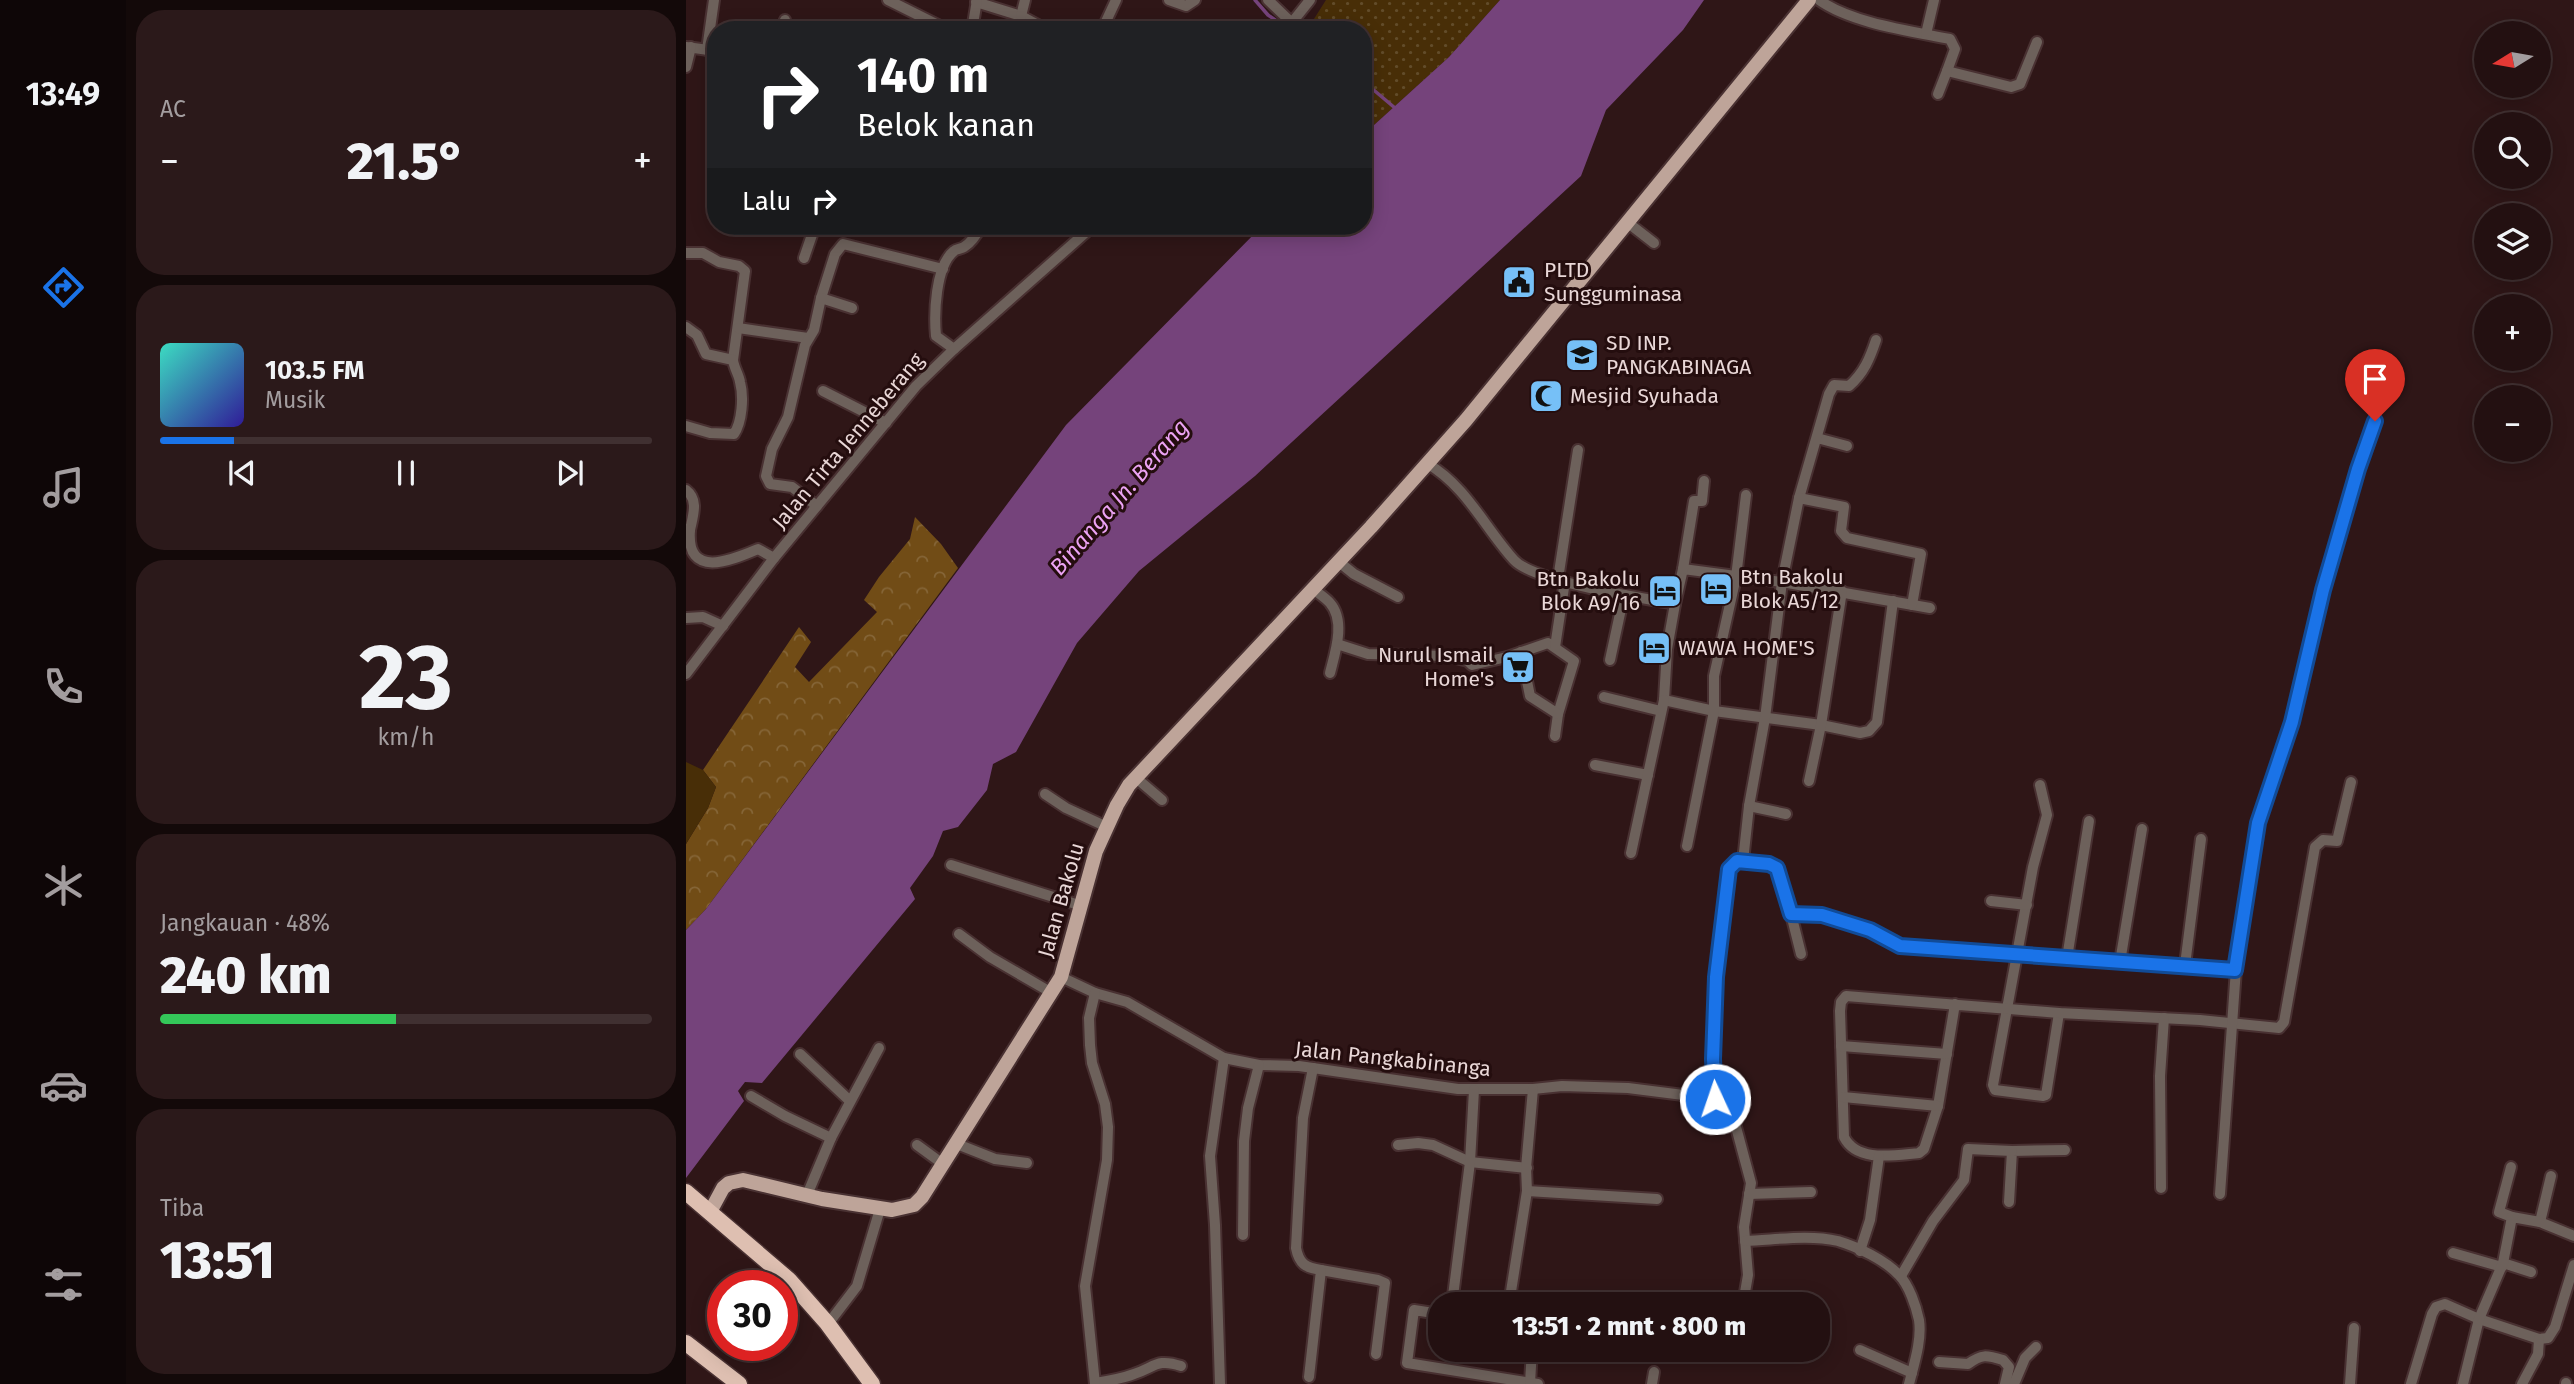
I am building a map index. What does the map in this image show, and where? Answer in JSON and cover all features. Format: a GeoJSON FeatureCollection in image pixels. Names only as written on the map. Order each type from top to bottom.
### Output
{"type":"FeatureCollection","features":[{"type":"Feature","properties":{"kind":"highway"},"geometry":{"type":"LineString","coordinates":[[686,1192],[789,1280],[828,1324],[872,1384]]}},
{"type":"Feature","properties":{"kind":"highway"},"geometry":{"type":"LineString","coordinates":[[686,1343],[736,1383]]}},
{"type":"Feature","properties":{"kind":"main road","name":"Jalan Bakolu"},"geometry":{"type":"LineString","coordinates":[[706,1208],[723,1188],[735,1181],[752,1180],[879,1214],[914,1205],[943,1164],[961,1146],[1052,993],[1067,981],[1096,850],[1117,805],[1428,464],[1631,225],[1810,0]]}},
{"type":"Feature","properties":{"kind":"street"},"geometry":{"type":"LineString","coordinates":[[713,21],[714,0]]}},
{"type":"Feature","properties":{"kind":"street"},"geometry":{"type":"LineString","coordinates":[[888,0],[930,21]]}},
{"type":"Feature","properties":{"kind":"street"},"geometry":{"type":"LineString","coordinates":[[1021,16],[1025,0]]}},
{"type":"Feature","properties":{"kind":"street"},"geometry":{"type":"LineString","coordinates":[[1106,21],[1116,0]]}},
{"type":"Feature","properties":{"kind":"street"},"geometry":{"type":"LineString","coordinates":[[1169,0],[1182,6],[1195,0]]}},
{"type":"Feature","properties":{"kind":"street"},"geometry":{"type":"LineString","coordinates":[[1269,0],[1285,21]]}},
{"type":"Feature","properties":{"kind":"street"},"geometry":{"type":"LineString","coordinates":[[1293,21],[1310,0]]}},
{"type":"Feature","properties":{"kind":"street"},"geometry":{"type":"LineString","coordinates":[[1926,34],[1934,0]]}},
{"type":"Feature","properties":{"kind":"street"},"geometry":{"type":"LineString","coordinates":[[974,21],[977,1],[1030,21]]}},
{"type":"Feature","properties":{"kind":"street"},"geometry":{"type":"LineString","coordinates":[[1824,3],[1858,17],[1950,39],[1955,49],[1938,94]]}},
{"type":"Feature","properties":{"kind":"street"},"geometry":{"type":"LineString","coordinates":[[1947,71],[2016,87],[2020,84],[2037,42]]}},
{"type":"Feature","properties":{"kind":"street"},"geometry":{"type":"LineString","coordinates":[[686,67],[689,47],[707,49]]}},
{"type":"Feature","properties":{"kind":"street"},"geometry":{"type":"LineString","coordinates":[[1631,225],[1654,243]]}},
{"type":"Feature","properties":{"kind":"street"},"geometry":{"type":"LineString","coordinates":[[804,258],[812,235]]}},
{"type":"Feature","properties":{"kind":"street"},"geometry":{"type":"LineString","coordinates":[[954,349],[936,336],[935,306],[943,269],[953,251],[970,242],[975,235]]}},
{"type":"Feature","properties":{"kind":"street","name":"Jalan Tirta Jenneberang"},"geometry":{"type":"LineString","coordinates":[[686,674],[774,558],[916,386],[1083,235]]}},
{"type":"Feature","properties":{"kind":"street"},"geometry":{"type":"LineString","coordinates":[[817,506],[792,487],[768,482],[766,476],[772,449],[788,417],[808,338],[814,330],[835,254],[843,244],[943,269]]}},
{"type":"Feature","properties":{"kind":"street"},"geometry":{"type":"LineString","coordinates":[[686,253],[703,253],[719,262],[739,266],[745,271],[733,360],[742,397],[736,433],[710,433],[686,426]]}},
{"type":"Feature","properties":{"kind":"street"},"geometry":{"type":"LineString","coordinates":[[821,298],[852,308]]}},
{"type":"Feature","properties":{"kind":"street"},"geometry":{"type":"LineString","coordinates":[[686,327],[697,335],[706,354],[733,360]]}},
{"type":"Feature","properties":{"kind":"street"},"geometry":{"type":"LineString","coordinates":[[738,328],[808,338]]}},
{"type":"Feature","properties":{"kind":"street"},"geometry":{"type":"LineString","coordinates":[[1742,861],[1765,718],[1782,582],[1799,498],[1832,388],[1834,385],[1849,386],[1855,380],[1868,364],[1876,340]]}},
{"type":"Feature","properties":{"kind":"street"},"geometry":{"type":"LineString","coordinates":[[823,391],[886,423]]}},
{"type":"Feature","properties":{"kind":"street"},"geometry":{"type":"LineString","coordinates":[[2220,1194],[2235,970],[2258,823],[2292,722],[2323,590],[2358,469],[2375,421]]}},
{"type":"Feature","properties":{"kind":"street"},"geometry":{"type":"LineString","coordinates":[[1817,438],[1847,446]]}},
{"type":"Feature","properties":{"kind":"street"},"geometry":{"type":"LineString","coordinates":[[1555,647],[1578,450]]}},
{"type":"Feature","properties":{"kind":"street"},"geometry":{"type":"LineString","coordinates":[[1428,464],[1448,478],[1515,561],[1533,572],[1624,595],[1675,604]]}},
{"type":"Feature","properties":{"kind":"street"},"geometry":{"type":"LineString","coordinates":[[1631,853],[1662,705],[1667,649],[1694,501],[1702,500],[1704,481]]}},
{"type":"Feature","properties":{"kind":"street"},"geometry":{"type":"LineString","coordinates":[[686,490],[692,495],[695,506],[688,529],[692,556],[705,562],[738,558],[758,548],[774,558]]}},
{"type":"Feature","properties":{"kind":"street"},"geometry":{"type":"LineString","coordinates":[[1687,846],[1714,711],[1714,677],[1736,577],[1746,495]]}},
{"type":"Feature","properties":{"kind":"street"},"geometry":{"type":"LineString","coordinates":[[1799,498],[1844,507],[1841,531],[1847,538],[1921,554],[1912,605]]}},
{"type":"Feature","properties":{"kind":"street"},"geometry":{"type":"LineString","coordinates":[[1339,562],[1354,574],[1398,597]]}},
{"type":"Feature","properties":{"kind":"street"},"geometry":{"type":"LineString","coordinates":[[1683,569],[1842,591],[1930,608]]}},
{"type":"Feature","properties":{"kind":"street"},"geometry":{"type":"LineString","coordinates":[[1312,589],[1333,608],[1336,617],[1337,643],[1330,673]]}},
{"type":"Feature","properties":{"kind":"street"},"geometry":{"type":"LineString","coordinates":[[1809,781],[1821,725],[1842,591]]}},
{"type":"Feature","properties":{"kind":"street"},"geometry":{"type":"LineString","coordinates":[[1610,660],[1624,595]]}},
{"type":"Feature","properties":{"kind":"street"},"geometry":{"type":"LineString","coordinates":[[1604,698],[1821,725],[1860,733],[1874,727],[1882,695],[1893,601]]}},
{"type":"Feature","properties":{"kind":"street"},"geometry":{"type":"LineString","coordinates":[[686,618],[703,617],[723,626]]}},
{"type":"Feature","properties":{"kind":"street"},"geometry":{"type":"LineString","coordinates":[[1337,643],[1368,654],[1448,656],[1468,661],[1472,665],[1548,643],[1574,662],[1558,713],[1555,736]]}},
{"type":"Feature","properties":{"kind":"street"},"geometry":{"type":"LineString","coordinates":[[1521,652],[1530,696],[1558,713]]}},
{"type":"Feature","properties":{"kind":"street"},"geometry":{"type":"LineString","coordinates":[[1595,765],[1648,775]]}},
{"type":"Feature","properties":{"kind":"street"},"geometry":{"type":"LineString","coordinates":[[1140,780],[1162,800]]}},
{"type":"Feature","properties":{"kind":"street"},"geometry":{"type":"LineString","coordinates":[[1955,1004],[1938,1105],[1924,1149],[1919,1153],[1879,1156],[1861,1152],[1847,1143],[1844,1137],[1841,1046],[1841,1002],[1846,996],[2231,1023],[2275,1029],[2282,1027],[2315,847],[2323,839],[2337,841],[2350,782]]}},
{"type":"Feature","properties":{"kind":"street"},"geometry":{"type":"LineString","coordinates":[[2040,785],[2047,816],[2033,867],[1994,1087],[1999,1091],[2043,1096],[2047,1089],[2059,1013]]}},
{"type":"Feature","properties":{"kind":"street"},"geometry":{"type":"LineString","coordinates":[[1045,794],[1066,808],[1107,827]]}},
{"type":"Feature","properties":{"kind":"street"},"geometry":{"type":"LineString","coordinates":[[1749,806],[1786,814]]}},
{"type":"Feature","properties":{"kind":"street"},"geometry":{"type":"LineString","coordinates":[[2067,958],[2090,821]]}},
{"type":"Feature","properties":{"kind":"street"},"geometry":{"type":"LineString","coordinates":[[2120,962],[2142,829]]}},
{"type":"Feature","properties":{"kind":"street"},"geometry":{"type":"LineString","coordinates":[[2185,965],[2201,839]]}},
{"type":"Feature","properties":{"kind":"street"},"geometry":{"type":"LineString","coordinates":[[1745,1292],[1748,1275],[1744,1227],[1751,1183],[1743,1147],[1727,1112],[1715,1099],[1713,1059],[1717,966],[1729,869],[1737,861],[1769,864],[1777,868],[1801,954]]}},
{"type":"Feature","properties":{"kind":"street"},"geometry":{"type":"LineString","coordinates":[[951,865],[1082,906]]}},
{"type":"Feature","properties":{"kind":"street"},"geometry":{"type":"LineString","coordinates":[[1991,901],[2027,905]]}},
{"type":"Feature","properties":{"kind":"street"},"geometry":{"type":"LineString","coordinates":[[1791,914],[1822,915],[1870,930],[1900,946],[2235,970]]}},
{"type":"Feature","properties":{"kind":"street"},"geometry":{"type":"LineString","coordinates":[[960,934],[990,957],[1052,993]]}},
{"type":"Feature","properties":{"kind":"street","name":"Jalan Pangkabinanga"},"geometry":{"type":"LineString","coordinates":[[1067,981],[1127,1002],[1224,1058],[1259,1065],[1313,1068],[1439,1088],[1628,1088],[1715,1099]]}},
{"type":"Feature","properties":{"kind":"street"},"geometry":{"type":"LineString","coordinates":[[1095,993],[1089,1018],[1090,1045],[1108,1127],[1107,1160],[1085,1286],[1095,1384],[1137,1373],[1157,1362],[1181,1366]]}},
{"type":"Feature","properties":{"kind":"street"},"geometry":{"type":"LineString","coordinates":[[2161,1188],[2160,1076],[2164,1018]]}},
{"type":"Feature","properties":{"kind":"street"},"geometry":{"type":"LineString","coordinates":[[1841,1046],[1947,1055]]}},
{"type":"Feature","properties":{"kind":"street"},"geometry":{"type":"LineString","coordinates":[[807,1195],[831,1138],[879,1048]]}},
{"type":"Feature","properties":{"kind":"street"},"geometry":{"type":"LineString","coordinates":[[800,1054],[850,1101]]}},
{"type":"Feature","properties":{"kind":"street"},"geometry":{"type":"LineString","coordinates":[[1220,1384],[1210,1156],[1224,1058]]}},
{"type":"Feature","properties":{"kind":"street"},"geometry":{"type":"LineString","coordinates":[[1243,1235],[1244,1141],[1248,1108],[1259,1065]]}},
{"type":"Feature","properties":{"kind":"street"},"geometry":{"type":"LineString","coordinates":[[1313,1068],[1303,1118],[1296,1248],[1304,1265],[1385,1283],[1376,1354]]}},
{"type":"Feature","properties":{"kind":"street"},"geometry":{"type":"LineString","coordinates":[[1511,1292],[1527,1191],[1533,1089]]}},
{"type":"Feature","properties":{"kind":"street"},"geometry":{"type":"LineString","coordinates":[[1454,1292],[1470,1162],[1474,1090]]}},
{"type":"Feature","properties":{"kind":"street"},"geometry":{"type":"LineString","coordinates":[[751,1096],[831,1138]]}},
{"type":"Feature","properties":{"kind":"street"},"geometry":{"type":"LineString","coordinates":[[1843,1097],[1938,1105]]}},
{"type":"Feature","properties":{"kind":"street"},"geometry":{"type":"LineString","coordinates":[[1398,1144],[1433,1145],[1470,1162],[1527,1168]]}},
{"type":"Feature","properties":{"kind":"street"},"geometry":{"type":"LineString","coordinates":[[917,1145],[943,1164]]}},
{"type":"Feature","properties":{"kind":"street"},"geometry":{"type":"LineString","coordinates":[[961,1146],[995,1159],[1027,1163]]}},
{"type":"Feature","properties":{"kind":"street"},"geometry":{"type":"LineString","coordinates":[[1901,1276],[1933,1221],[1964,1180],[1968,1149],[2065,1150]]}},
{"type":"Feature","properties":{"kind":"street"},"geometry":{"type":"LineString","coordinates":[[2009,1202],[2011,1151]]}},
{"type":"Feature","properties":{"kind":"street"},"geometry":{"type":"LineString","coordinates":[[1860,1251],[1870,1220],[1879,1156]]}},
{"type":"Feature","properties":{"kind":"street"},"geometry":{"type":"LineString","coordinates":[[2511,1167],[2499,1212],[2540,1222],[2574,1236]]}},
{"type":"Feature","properties":{"kind":"street"},"geometry":{"type":"LineString","coordinates":[[2540,1222],[2551,1176]]}},
{"type":"Feature","properties":{"kind":"street"},"geometry":{"type":"LineString","coordinates":[[1527,1191],[1657,1199]]}},
{"type":"Feature","properties":{"kind":"street"},"geometry":{"type":"LineString","coordinates":[[1749,1194],[1811,1192]]}},
{"type":"Feature","properties":{"kind":"street"},"geometry":{"type":"LineString","coordinates":[[828,1324],[857,1286],[879,1214]]}},
{"type":"Feature","properties":{"kind":"street"},"geometry":{"type":"LineString","coordinates":[[2463,1384],[2479,1319],[2502,1265],[2512,1217]]}},
{"type":"Feature","properties":{"kind":"street"},"geometry":{"type":"LineString","coordinates":[[1745,1241],[1838,1241],[1883,1263],[1901,1276],[1919,1319],[1917,1349],[1910,1379],[1860,1350]]}},
{"type":"Feature","properties":{"kind":"street"},"geometry":{"type":"LineString","coordinates":[[2454,1253],[2531,1272]]}},
{"type":"Feature","properties":{"kind":"street"},"geometry":{"type":"LineString","coordinates":[[2411,1384],[2433,1309],[2445,1304],[2479,1319],[2539,1339],[2547,1338],[2555,1327],[2574,1265]]}},
{"type":"Feature","properties":{"kind":"street"},"geometry":{"type":"LineString","coordinates":[[1309,1377],[1321,1270]]}},
{"type":"Feature","properties":{"kind":"street"},"geometry":{"type":"LineString","coordinates":[[1428,1312],[1414,1310],[1407,1363],[1534,1383],[1533,1362]]}},
{"type":"Feature","properties":{"kind":"street"},"geometry":{"type":"LineString","coordinates":[[2350,1384],[2354,1328]]}},
{"type":"Feature","properties":{"kind":"street"},"geometry":{"type":"LineString","coordinates":[[2522,1384],[2538,1354],[2539,1339]]}},
{"type":"Feature","properties":{"kind":"street"},"geometry":{"type":"LineString","coordinates":[[2014,1384],[2025,1358],[2036,1347]]}},
{"type":"Feature","properties":{"kind":"street"},"geometry":{"type":"LineString","coordinates":[[1939,1362],[1968,1364],[1977,1356],[2003,1360],[2009,1367],[2005,1384]]}},
{"type":"Feature","properties":{"kind":"street"},"geometry":{"type":"LineString","coordinates":[[1652,1384],[1654,1372]]}},
{"type":"Feature","properties":{"kind":"shaded area"},"geometry":{"type":"Polygon","coordinates":[[[1326,0],[1500,0],[1449,57],[1372,127],[1372,21],[1313,21],[1326,0]]]}},
{"type":"Feature","properties":{"kind":"shaded area"},"geometry":{"type":"Polygon","coordinates":[[[686,762],[703,770],[716,787],[708,808],[686,844],[686,762]]]}},
{"type":"Feature","properties":{"kind":"green space"},"geometry":{"type":"Polygon","coordinates":[[[915,517],[941,544],[958,568],[706,909],[686,930],[686,844],[708,808],[716,787],[703,770],[799,627],[811,642],[795,667],[809,682],[877,612],[864,600],[910,539],[915,517]]]}},
{"type":"Feature","properties":{"kind":"water","name":"Binanga Jn. Berang"},"geometry":{"type":"Polygon","coordinates":[[[1500,0],[1704,0],[1683,30],[1606,110],[1581,176],[1255,476],[1139,571],[1077,643],[1016,752],[993,764],[987,790],[958,827],[943,831],[933,856],[910,888],[915,899],[762,1083],[745,1082],[738,1091],[744,1101],[686,1178],[686,930],[706,909],[1066,425],[1253,235],[1372,235],[1372,127],[1449,57],[1500,0]]]}},
{"type":"Feature","properties":{"kind":"waterway"},"geometry":{"type":"LineString","coordinates":[[1255,0],[1277,21]]}},
{"type":"Feature","properties":{"kind":"waterway"},"geometry":{"type":"LineString","coordinates":[[1372,89],[1395,108]]}},
{"type":"Feature","properties":{"kind":"place","name":"PLTD Sungguminasa"},"geometry":{"type":"Point","coordinates":[1519,282]}},
{"type":"Feature","properties":{"kind":"place","name":"SD INP. PANGKABINAGA"},"geometry":{"type":"Point","coordinates":[1582,355]}},
{"type":"Feature","properties":{"kind":"place","name":"Mesjid Syuhada"},"geometry":{"type":"Point","coordinates":[1546,396]}},
{"type":"Feature","properties":{"kind":"place","name":"Btn Bakolu Blok A5/12"},"geometry":{"type":"Point","coordinates":[1716,589]}},
{"type":"Feature","properties":{"kind":"place","name":"Btn Bakolu Blok A9/16"},"geometry":{"type":"Point","coordinates":[1665,591]}},
{"type":"Feature","properties":{"kind":"place","name":"WAWA HOME'S"},"geometry":{"type":"Point","coordinates":[1654,648]}},
{"type":"Feature","properties":{"kind":"place","name":"Nurul Ismail Home's"},"geometry":{"type":"Point","coordinates":[1518,667]}},
{"type":"Feature","properties":{"kind":"route"},"geometry":{"type":"LineString","coordinates":[[1715,1099],[1713,1059],[1717,966],[1729,869],[1737,861],[1769,864],[1777,868],[1791,914],[1822,915],[1870,930],[1900,946],[2235,970],[2258,823],[2292,722],[2323,590],[2358,469],[2375,421]]}}]}
